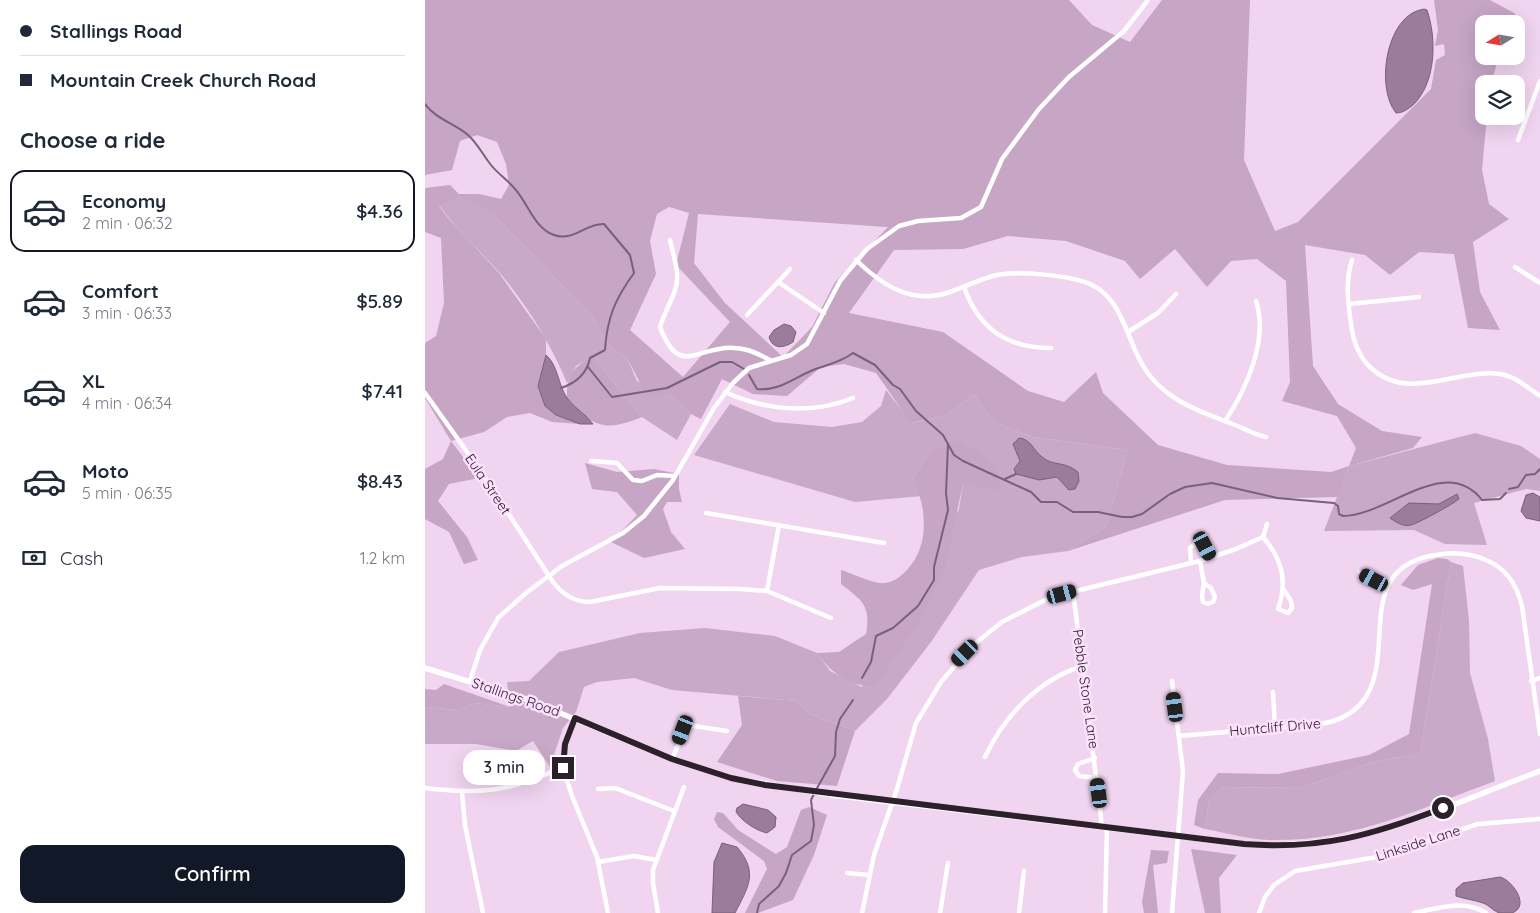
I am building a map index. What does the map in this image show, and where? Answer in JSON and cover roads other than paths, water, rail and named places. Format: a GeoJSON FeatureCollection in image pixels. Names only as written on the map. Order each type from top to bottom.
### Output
{"type":"FeatureCollection","features":[{"type":"Feature","properties":{"kind":"street"},"geometry":{"type":"LineString","coordinates":[[470,681],[480,650],[493,624],[504,612],[549,575],[634,525],[660,498],[725,392],[749,368],[769,360],[791,355],[804,346],[812,337],[840,281],[856,260],[875,241],[899,226],[918,221],[961,218],[978,209],[986,199],[1002,159],[1039,109],[1069,77],[1124,31],[1148,0]]}},
{"type":"Feature","properties":{"kind":"street"},"geometry":{"type":"LineString","coordinates":[[1518,140],[1540,80]]}},
{"type":"Feature","properties":{"kind":"street"},"geometry":{"type":"LineString","coordinates":[[670,240],[678,276],[676,290],[666,307],[660,326],[672,348],[681,355],[692,357],[724,348],[740,347],[769,360]]}},
{"type":"Feature","properties":{"kind":"street"},"geometry":{"type":"LineString","coordinates":[[856,260],[886,285],[908,295],[933,296],[992,276],[1014,273],[1083,282],[1097,288],[1110,299],[1119,313],[1143,366],[1162,389],[1186,406],[1266,437]]}},
{"type":"Feature","properties":{"kind":"street"},"geometry":{"type":"LineString","coordinates":[[1352,260],[1347,282],[1352,333],[1357,349],[1368,366],[1383,377],[1398,383],[1413,385],[1499,374],[1516,379],[1540,396]]}},
{"type":"Feature","properties":{"kind":"street"},"geometry":{"type":"LineString","coordinates":[[1515,267],[1540,284]]}},
{"type":"Feature","properties":{"kind":"street"},"geometry":{"type":"LineString","coordinates":[[747,315],[790,269]]}},
{"type":"Feature","properties":{"kind":"street"},"geometry":{"type":"LineString","coordinates":[[779,282],[824,312]]}},
{"type":"Feature","properties":{"kind":"street"},"geometry":{"type":"LineString","coordinates":[[964,287],[977,315],[997,334],[1021,345],[1051,348]]}},
{"type":"Feature","properties":{"kind":"street"},"geometry":{"type":"LineString","coordinates":[[1128,332],[1157,313],[1176,294]]}},
{"type":"Feature","properties":{"kind":"street"},"geometry":{"type":"LineString","coordinates":[[1349,304],[1419,296]]}},
{"type":"Feature","properties":{"kind":"street"},"geometry":{"type":"LineString","coordinates":[[1225,421],[1247,382],[1255,360],[1259,332],[1256,301]]}},
{"type":"Feature","properties":{"kind":"street"},"geometry":{"type":"LineString","coordinates":[[725,392],[754,403],[784,408],[837,403],[853,398]]}},
{"type":"Feature","properties":{"kind":"street","name":"Eula Street"},"geometry":{"type":"LineString","coordinates":[[425,393],[480,470],[549,575],[565,594],[585,602],[660,588],[767,591],[831,618]]}},
{"type":"Feature","properties":{"kind":"street"},"geometry":{"type":"LineString","coordinates":[[591,461],[617,463],[633,480],[642,481],[657,475],[675,476]]}},
{"type":"Feature","properties":{"kind":"street"},"geometry":{"type":"LineString","coordinates":[[706,513],[883,543]]}},
{"type":"Feature","properties":{"kind":"street"},"geometry":{"type":"LineString","coordinates":[[863,913],[869,875],[881,830],[916,723],[957,660],[987,632],[1037,603],[1073,591],[1200,560],[1236,549],[1263,537],[1267,524]]}},
{"type":"Feature","properties":{"kind":"street"},"geometry":{"type":"LineString","coordinates":[[767,591],[779,525]]}},
{"type":"Feature","properties":{"kind":"street"},"geometry":{"type":"LineString","coordinates":[[1263,537],[1279,561],[1284,590],[1291,601],[1292,608],[1288,613],[1278,609],[1284,590]]}},
{"type":"Feature","properties":{"kind":"street"},"geometry":{"type":"LineString","coordinates":[[1191,562],[1189,550],[1196,543],[1203,544],[1211,557]]}},
{"type":"Feature","properties":{"kind":"street","name":"Huntcliff Drive"},"geometry":{"type":"LineString","coordinates":[[1179,736],[1333,722],[1350,714],[1363,701],[1375,676],[1380,615],[1387,588],[1404,567],[1428,556],[1465,554],[1481,558],[1496,565],[1511,578],[1520,596],[1540,734]]}},
{"type":"Feature","properties":{"kind":"street"},"geometry":{"type":"LineString","coordinates":[[1200,560],[1204,584]]}},
{"type":"Feature","properties":{"kind":"street"},"geometry":{"type":"LineString","coordinates":[[1359,572],[1387,588]]}},
{"type":"Feature","properties":{"kind":"street","name":"Pebble Stone Lane"},"geometry":{"type":"LineString","coordinates":[[1073,591],[1104,827],[1105,913]]}},
{"type":"Feature","properties":{"kind":"street"},"geometry":{"type":"LineString","coordinates":[[985,757],[999,732],[1022,703],[1054,680],[1083,666]]}},
{"type":"Feature","properties":{"kind":"street","name":"Stallings Road"},"geometry":{"type":"LineString","coordinates":[[425,668],[470,681],[575,718],[672,759],[731,778],[833,795],[1277,846],[1310,845],[1345,840],[1393,827],[1540,771]]}},
{"type":"Feature","properties":{"kind":"street"},"geometry":{"type":"LineString","coordinates":[[1531,681],[1540,678]]}},
{"type":"Feature","properties":{"kind":"street"},"geometry":{"type":"LineString","coordinates":[[1172,681],[1183,771],[1172,913]]}},
{"type":"Feature","properties":{"kind":"street"},"geometry":{"type":"LineString","coordinates":[[1273,692],[1275,728]]}},
{"type":"Feature","properties":{"kind":"street"},"geometry":{"type":"LineString","coordinates":[[575,718],[565,744],[563,768],[598,862],[608,913]]}},
{"type":"Feature","properties":{"kind":"street"},"geometry":{"type":"LineString","coordinates":[[672,759],[687,725],[727,731]]}},
{"type":"Feature","properties":{"kind":"street","name":"Pebble Stone Lane"},"geometry":{"type":"LineString","coordinates":[[1095,758],[1078,764],[1075,770],[1079,776],[1097,778]]}},
{"type":"Feature","properties":{"kind":"street"},"geometry":{"type":"LineString","coordinates":[[425,788],[462,792],[514,786],[563,768]]}},
{"type":"Feature","properties":{"kind":"street"},"geometry":{"type":"LineString","coordinates":[[659,913],[652,878],[656,860],[684,787]]}},
{"type":"Feature","properties":{"kind":"street"},"geometry":{"type":"LineString","coordinates":[[597,789],[615,788],[674,812]]}},
{"type":"Feature","properties":{"kind":"street"},"geometry":{"type":"LineString","coordinates":[[462,792],[465,825],[483,913]]}},
{"type":"Feature","properties":{"kind":"street","name":"Linkside Lane"},"geometry":{"type":"LineString","coordinates":[[1259,913],[1269,890],[1280,879],[1295,871],[1383,856],[1478,824],[1540,819]]}},
{"type":"Feature","properties":{"kind":"street"},"geometry":{"type":"LineString","coordinates":[[598,862],[634,856],[656,860]]}},
{"type":"Feature","properties":{"kind":"street"},"geometry":{"type":"LineString","coordinates":[[939,913],[948,863]]}},
{"type":"Feature","properties":{"kind":"street"},"geometry":{"type":"LineString","coordinates":[[1019,913],[1024,871]]}},
{"type":"Feature","properties":{"kind":"street"},"geometry":{"type":"LineString","coordinates":[[847,874],[869,875]]}},
{"type":"Feature","properties":{"kind":"street"},"geometry":{"type":"LineString","coordinates":[[1414,913],[1462,904],[1477,907],[1486,913]]}},
{"type":"Feature","properties":{"kind":"waterway"},"geometry":{"type":"LineString","coordinates":[[425,104],[440,118],[472,138],[488,161],[520,195],[536,221],[547,232],[554,235],[567,236],[597,224],[604,224],[630,255],[634,273],[613,309],[605,350],[590,358],[583,373],[576,380],[561,388]]}},
{"type":"Feature","properties":{"kind":"waterway"},"geometry":{"type":"LineString","coordinates":[[749,375],[757,389],[773,388],[813,370],[839,361],[853,353],[875,365],[893,385],[900,389],[916,411],[943,435],[954,455],[963,461],[1031,492],[1041,502],[1057,502],[1073,512],[1098,512],[1132,517],[1142,514],[1170,494],[1185,487],[1212,483],[1277,498],[1334,503],[1338,506],[1339,514],[1343,516],[1378,507],[1433,484],[1451,483],[1467,487],[1482,500],[1500,499],[1506,493]]}},
{"type":"Feature","properties":{"kind":"waterway"},"geometry":{"type":"LineString","coordinates":[[588,367],[612,397],[667,388],[720,362],[732,362],[744,369]]}},
{"type":"Feature","properties":{"kind":"waterway"},"geometry":{"type":"LineString","coordinates":[[862,678],[871,662],[876,636],[893,628],[918,606],[934,580],[934,567],[948,510],[946,493],[948,444]]}},
{"type":"Feature","properties":{"kind":"waterway"},"geometry":{"type":"LineString","coordinates":[[1509,489],[1518,487],[1526,475],[1535,474],[1540,469]]}},
{"type":"Feature","properties":{"kind":"waterway"},"geometry":{"type":"LineString","coordinates":[[1005,479],[1016,474]]}},
{"type":"Feature","properties":{"kind":"waterway"},"geometry":{"type":"LineString","coordinates":[[816,790],[835,756],[836,732],[840,719],[853,700]]}},
{"type":"Feature","properties":{"kind":"waterway"},"geometry":{"type":"LineString","coordinates":[[757,913],[759,904],[779,886],[792,855],[811,841],[814,825],[811,800],[814,794]]}}]}
